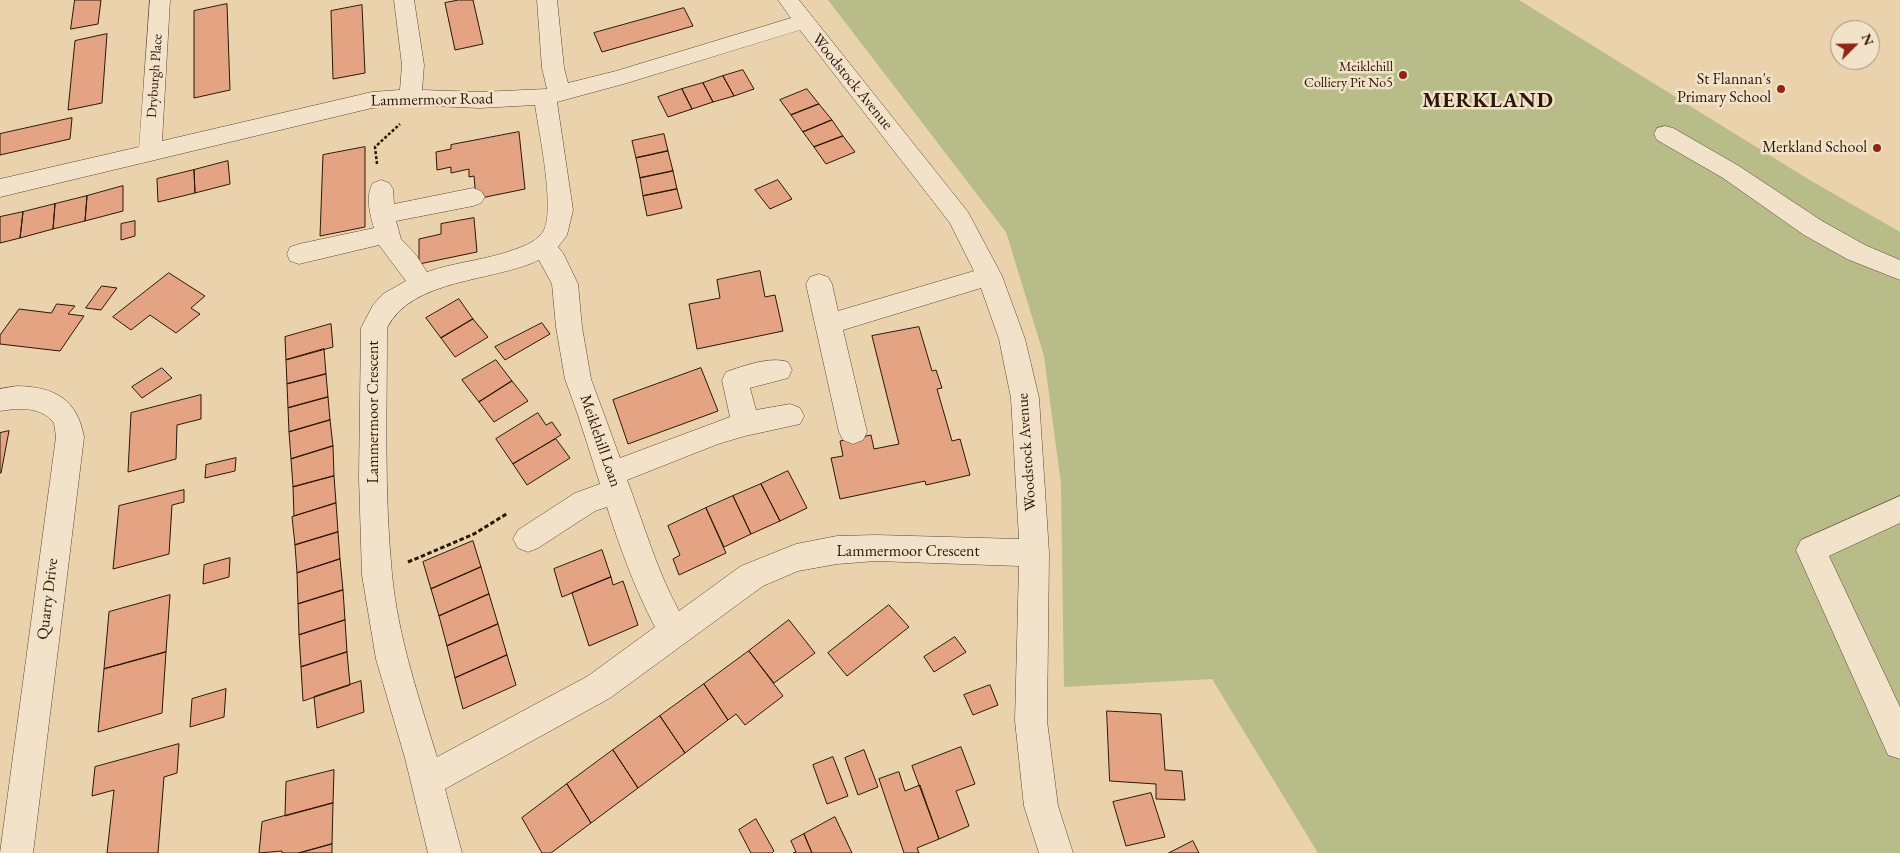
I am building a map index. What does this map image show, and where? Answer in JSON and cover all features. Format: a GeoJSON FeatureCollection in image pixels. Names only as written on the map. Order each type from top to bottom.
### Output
{"type":"FeatureCollection","features":[{"type":"Feature","properties":{"kind":"street","name":"Dryburgh Place"},"geometry":{"type":"LineString","coordinates":[[150,151],[160,0]]}},
{"type":"Feature","properties":{"kind":"street"},"geometry":{"type":"LineString","coordinates":[[404,0],[413,65],[410,98]]}},
{"type":"Feature","properties":{"kind":"street","name":"Lammermoor Crescent"},"geometry":{"type":"LineString","coordinates":[[445,853],[427,781],[392,659],[377,575],[373,478],[374,328],[382,312],[392,301],[422,285],[447,276],[520,258],[543,247],[555,235],[561,210],[547,0]]}},
{"type":"Feature","properties":{"kind":"street","name":"Woodstock Avenue"},"geometry":{"type":"LineString","coordinates":[[788,0],[959,218],[989,276],[1012,339],[1025,398],[1034,553],[1030,721],[1041,806],[1056,853]]}},
{"type":"Feature","properties":{"kind":"street","name":"Lammermoor Road"},"geometry":{"type":"LineString","coordinates":[[0,188],[372,100],[410,98],[480,100],[552,95],[619,78],[804,21]]}},
{"type":"Feature","properties":{"kind":"street"},"geometry":{"type":"LineString","coordinates":[[1665,134],[1731,172],[1813,228],[1856,252],[1900,270]]}},
{"type":"Feature","properties":{"kind":"street"},"geometry":{"type":"LineString","coordinates":[[381,189],[385,225],[390,243],[407,262],[422,285]]}},
{"type":"Feature","properties":{"kind":"street"},"geometry":{"type":"LineString","coordinates":[[299,254],[473,197]]}},
{"type":"Feature","properties":{"kind":"street","name":"Meiklehill Loan"},"geometry":{"type":"LineString","coordinates":[[543,247],[554,260],[565,284],[569,327],[578,379],[635,546],[656,598],[674,632]]}},
{"type":"Feature","properties":{"kind":"street"},"geometry":{"type":"LineString","coordinates":[[828,324],[989,276]]}},
{"type":"Feature","properties":{"kind":"street"},"geometry":{"type":"LineString","coordinates":[[819,284],[853,432]]}},
{"type":"Feature","properties":{"kind":"street"},"geometry":{"type":"LineString","coordinates":[[745,424],[735,380],[779,370]]}},
{"type":"Feature","properties":{"kind":"street","name":"Quarry Drive"},"geometry":{"type":"LineString","coordinates":[[0,400],[34,399],[52,404],[65,417],[70,437],[16,853]]}},
{"type":"Feature","properties":{"kind":"street"},"geometry":{"type":"LineString","coordinates":[[528,539],[614,482],[713,434],[745,424],[790,416]]}},
{"type":"Feature","properties":{"kind":"street"},"geometry":{"type":"LineString","coordinates":[[1900,509],[1811,550],[1900,743]]}},
{"type":"Feature","properties":{"kind":"street","name":"Lammermoor Crescent"},"geometry":{"type":"LineString","coordinates":[[427,781],[599,688],[752,576],[796,558],[837,550],[876,548],[1034,553]]}},
{"type":"Feature","properties":{"kind":"path"},"geometry":{"type":"LineString","coordinates":[[381,189],[375,147],[409,115],[410,98]]}},
{"type":"Feature","properties":{"kind":"path"},"geometry":{"type":"LineString","coordinates":[[377,575],[474,534],[512,510],[528,539]]}},
{"type":"Feature","properties":{"kind":"green space"},"geometry":{"type":"Polygon","coordinates":[[[828,0],[1519,0],[1808,179],[1900,232],[1900,853],[1318,853],[1212,679],[1064,687],[1061,484],[1044,356],[1006,232],[828,0]]]}},
{"type":"Feature","properties":{"kind":"building"},"geometry":{"type":"Polygon","coordinates":[[[75,0],[101,0],[98,24],[71,29],[75,0]]]}},
{"type":"Feature","properties":{"kind":"building"},"geometry":{"type":"Polygon","coordinates":[[[473,0],[483,44],[455,50],[445,3],[473,0]]]}},
{"type":"Feature","properties":{"kind":"building"},"geometry":{"type":"Polygon","coordinates":[[[227,4],[230,90],[194,98],[194,11],[227,4]]]}},
{"type":"Feature","properties":{"kind":"building"},"geometry":{"type":"Polygon","coordinates":[[[362,5],[365,73],[333,79],[331,11],[362,5]]]}},
{"type":"Feature","properties":{"kind":"building"},"geometry":{"type":"Polygon","coordinates":[[[684,8],[693,26],[602,52],[594,33],[684,8]]]}},
{"type":"Feature","properties":{"kind":"building"},"geometry":{"type":"Polygon","coordinates":[[[107,34],[102,103],[68,110],[75,41],[107,34]]]}},
{"type":"Feature","properties":{"kind":"building"},"geometry":{"type":"Polygon","coordinates":[[[743,70],[754,89],[734,96],[723,76],[743,70]]]}},
{"type":"Feature","properties":{"kind":"building"},"geometry":{"type":"Polygon","coordinates":[[[723,76],[734,96],[713,102],[703,83],[723,76]]]}},
{"type":"Feature","properties":{"kind":"building"},"geometry":{"type":"Polygon","coordinates":[[[703,83],[713,102],[692,109],[682,89],[703,83]]]}},
{"type":"Feature","properties":{"kind":"building"},"geometry":{"type":"Polygon","coordinates":[[[682,89],[692,109],[668,117],[658,97],[682,89]]]}},
{"type":"Feature","properties":{"kind":"building"},"geometry":{"type":"Polygon","coordinates":[[[807,89],[819,104],[791,115],[780,100],[807,89]]]}},
{"type":"Feature","properties":{"kind":"building"},"geometry":{"type":"Polygon","coordinates":[[[819,104],[832,120],[803,132],[791,115],[819,104]]]}},
{"type":"Feature","properties":{"kind":"building"},"geometry":{"type":"Polygon","coordinates":[[[72,118],[70,139],[0,155],[0,134],[72,118]]]}},
{"type":"Feature","properties":{"kind":"building"},"geometry":{"type":"Polygon","coordinates":[[[832,120],[843,136],[814,147],[803,132],[832,120]]]}},
{"type":"Feature","properties":{"kind":"building"},"geometry":{"type":"Polygon","coordinates":[[[519,132],[525,189],[476,199],[474,176],[469,177],[469,169],[451,173],[451,167],[437,170],[436,152],[451,149],[451,145],[519,132]]]}},
{"type":"Feature","properties":{"kind":"building"},"geometry":{"type":"Polygon","coordinates":[[[664,134],[668,151],[636,158],[632,141],[664,134]]]}},
{"type":"Feature","properties":{"kind":"building"},"geometry":{"type":"Polygon","coordinates":[[[843,136],[855,152],[826,164],[814,147],[843,136]]]}},
{"type":"Feature","properties":{"kind":"building"},"geometry":{"type":"Polygon","coordinates":[[[365,147],[365,227],[320,236],[323,155],[365,147]]]}},
{"type":"Feature","properties":{"kind":"building"},"geometry":{"type":"Polygon","coordinates":[[[668,151],[673,171],[640,178],[636,158],[668,151]]]}},
{"type":"Feature","properties":{"kind":"building"},"geometry":{"type":"Polygon","coordinates":[[[228,161],[230,184],[195,193],[194,170],[228,161]]]}},
{"type":"Feature","properties":{"kind":"building"},"geometry":{"type":"Polygon","coordinates":[[[194,170],[195,193],[158,202],[157,179],[194,170]]]}},
{"type":"Feature","properties":{"kind":"building"},"geometry":{"type":"Polygon","coordinates":[[[673,171],[677,189],[643,196],[640,178],[673,171]]]}},
{"type":"Feature","properties":{"kind":"building"},"geometry":{"type":"Polygon","coordinates":[[[778,180],[792,199],[770,209],[755,190],[778,180]]]}},
{"type":"Feature","properties":{"kind":"building"},"geometry":{"type":"Polygon","coordinates":[[[123,186],[123,211],[85,221],[87,196],[123,186]]]}},
{"type":"Feature","properties":{"kind":"building"},"geometry":{"type":"Polygon","coordinates":[[[677,189],[682,208],[647,216],[643,196],[677,189]]]}},
{"type":"Feature","properties":{"kind":"building"},"geometry":{"type":"Polygon","coordinates":[[[87,196],[85,221],[53,229],[55,204],[87,196]]]}},
{"type":"Feature","properties":{"kind":"building"},"geometry":{"type":"Polygon","coordinates":[[[55,204],[53,229],[20,238],[23,212],[55,204]]]}},
{"type":"Feature","properties":{"kind":"building"},"geometry":{"type":"Polygon","coordinates":[[[23,212],[20,238],[0,243],[0,217],[23,212]]]}},
{"type":"Feature","properties":{"kind":"building"},"geometry":{"type":"Polygon","coordinates":[[[474,218],[477,252],[419,264],[419,239],[441,234],[441,224],[474,218]]]}},
{"type":"Feature","properties":{"kind":"building"},"geometry":{"type":"Polygon","coordinates":[[[135,221],[135,236],[121,240],[121,224],[135,221]]]}},
{"type":"Feature","properties":{"kind":"building"},"geometry":{"type":"Polygon","coordinates":[[[760,271],[765,297],[775,295],[783,331],[697,349],[689,304],[720,298],[717,280],[760,271]]]}},
{"type":"Feature","properties":{"kind":"building"},"geometry":{"type":"Polygon","coordinates":[[[169,273],[205,296],[191,308],[200,314],[176,333],[150,315],[131,330],[113,317],[169,273]]]}},
{"type":"Feature","properties":{"kind":"building"},"geometry":{"type":"Polygon","coordinates":[[[102,286],[117,288],[101,310],[86,308],[102,286]]]}},
{"type":"Feature","properties":{"kind":"building"},"geometry":{"type":"Polygon","coordinates":[[[459,299],[473,319],[441,338],[426,318],[459,299]]]}},
{"type":"Feature","properties":{"kind":"building"},"geometry":{"type":"Polygon","coordinates":[[[57,304],[75,306],[68,314],[84,316],[60,351],[0,344],[0,335],[19,309],[51,313],[57,304]]]}},
{"type":"Feature","properties":{"kind":"building"},"geometry":{"type":"Polygon","coordinates":[[[473,319],[488,337],[455,357],[441,338],[473,319]]]}},
{"type":"Feature","properties":{"kind":"building"},"geometry":{"type":"Polygon","coordinates":[[[542,323],[550,334],[505,360],[495,347],[542,323]]]}},
{"type":"Feature","properties":{"kind":"building"},"geometry":{"type":"Polygon","coordinates":[[[331,324],[333,347],[286,360],[285,337],[331,324]]]}},
{"type":"Feature","properties":{"kind":"building"},"geometry":{"type":"Polygon","coordinates":[[[919,327],[932,371],[936,370],[942,388],[937,389],[952,441],[960,439],[970,475],[926,485],[925,481],[840,499],[831,458],[843,456],[840,441],[871,435],[874,449],[899,444],[872,336],[919,327]]]}},
{"type":"Feature","properties":{"kind":"building"},"geometry":{"type":"Polygon","coordinates":[[[324,349],[326,374],[287,384],[286,360],[324,349]]]}},
{"type":"Feature","properties":{"kind":"building"},"geometry":{"type":"Polygon","coordinates":[[[496,360],[512,381],[479,402],[462,380],[496,360]]]}},
{"type":"Feature","properties":{"kind":"building"},"geometry":{"type":"Polygon","coordinates":[[[162,368],[172,378],[142,398],[132,387],[162,368]]]}},
{"type":"Feature","properties":{"kind":"building"},"geometry":{"type":"Polygon","coordinates":[[[701,368],[718,411],[628,444],[613,400],[701,368]]]}},
{"type":"Feature","properties":{"kind":"building"},"geometry":{"type":"Polygon","coordinates":[[[326,374],[328,397],[288,408],[287,384],[326,374]]]}},
{"type":"Feature","properties":{"kind":"building"},"geometry":{"type":"Polygon","coordinates":[[[512,381],[528,401],[494,422],[479,402],[512,381]]]}},
{"type":"Feature","properties":{"kind":"building"},"geometry":{"type":"Polygon","coordinates":[[[201,395],[201,419],[177,425],[176,459],[128,472],[131,413],[201,395]]]}},
{"type":"Feature","properties":{"kind":"building"},"geometry":{"type":"Polygon","coordinates":[[[328,397],[330,420],[289,432],[288,408],[328,397]]]}},
{"type":"Feature","properties":{"kind":"building"},"geometry":{"type":"Polygon","coordinates":[[[538,413],[546,425],[552,422],[561,435],[513,464],[496,439],[538,413]]]}},
{"type":"Feature","properties":{"kind":"building"},"geometry":{"type":"Polygon","coordinates":[[[330,420],[333,446],[291,459],[289,432],[330,420]]]}},
{"type":"Feature","properties":{"kind":"building"},"geometry":{"type":"Polygon","coordinates":[[[9,431],[1,473],[0,473],[0,433],[9,431]]]}},
{"type":"Feature","properties":{"kind":"building"},"geometry":{"type":"Polygon","coordinates":[[[556,439],[570,458],[527,485],[513,464],[556,439]]]}},
{"type":"Feature","properties":{"kind":"building"},"geometry":{"type":"Polygon","coordinates":[[[333,446],[334,476],[293,487],[291,459],[333,446]]]}},
{"type":"Feature","properties":{"kind":"building"},"geometry":{"type":"Polygon","coordinates":[[[236,458],[235,471],[205,478],[206,465],[236,458]]]}},
{"type":"Feature","properties":{"kind":"building"},"geometry":{"type":"Polygon","coordinates":[[[788,471],[807,508],[780,521],[761,484],[788,471]]]}},
{"type":"Feature","properties":{"kind":"building"},"geometry":{"type":"Polygon","coordinates":[[[334,476],[336,503],[294,516],[293,487],[334,476]]]}},
{"type":"Feature","properties":{"kind":"building"},"geometry":{"type":"Polygon","coordinates":[[[761,484],[780,521],[751,534],[733,496],[761,484]]]}},
{"type":"Feature","properties":{"kind":"building"},"geometry":{"type":"Polygon","coordinates":[[[184,490],[184,502],[172,505],[169,554],[113,569],[119,506],[184,490]]]}},
{"type":"Feature","properties":{"kind":"building"},"geometry":{"type":"Polygon","coordinates":[[[733,496],[751,534],[724,547],[706,508],[733,496]]]}},
{"type":"Feature","properties":{"kind":"building"},"geometry":{"type":"Polygon","coordinates":[[[336,503],[338,532],[295,545],[292,517],[336,503]]]}},
{"type":"Feature","properties":{"kind":"building"},"geometry":{"type":"Polygon","coordinates":[[[706,508],[726,553],[679,575],[673,559],[680,555],[668,526],[706,508]]]}},
{"type":"Feature","properties":{"kind":"building"},"geometry":{"type":"Polygon","coordinates":[[[338,532],[340,559],[297,573],[295,545],[338,532]]]}},
{"type":"Feature","properties":{"kind":"building"},"geometry":{"type":"Polygon","coordinates":[[[473,541],[481,567],[431,589],[423,562],[473,541]]]}},
{"type":"Feature","properties":{"kind":"building"},"geometry":{"type":"Polygon","coordinates":[[[602,550],[611,577],[562,597],[554,569],[602,550]]]}},
{"type":"Feature","properties":{"kind":"building"},"geometry":{"type":"Polygon","coordinates":[[[230,558],[229,577],[203,584],[204,565],[230,558]]]}},
{"type":"Feature","properties":{"kind":"building"},"geometry":{"type":"Polygon","coordinates":[[[340,559],[343,590],[298,604],[297,573],[340,559]]]}},
{"type":"Feature","properties":{"kind":"building"},"geometry":{"type":"Polygon","coordinates":[[[481,567],[489,594],[439,616],[431,589],[481,567]]]}},
{"type":"Feature","properties":{"kind":"building"},"geometry":{"type":"Polygon","coordinates":[[[611,577],[613,585],[623,581],[638,625],[589,646],[572,593],[611,577]]]}},
{"type":"Feature","properties":{"kind":"building"},"geometry":{"type":"Polygon","coordinates":[[[343,590],[345,620],[299,635],[298,604],[343,590]]]}},
{"type":"Feature","properties":{"kind":"building"},"geometry":{"type":"Polygon","coordinates":[[[489,594],[498,624],[447,646],[439,616],[489,594]]]}},
{"type":"Feature","properties":{"kind":"building"},"geometry":{"type":"Polygon","coordinates":[[[170,595],[166,652],[104,669],[109,612],[170,595]]]}},
{"type":"Feature","properties":{"kind":"building"},"geometry":{"type":"Polygon","coordinates":[[[889,605],[909,627],[847,676],[828,653],[889,605]]]}},
{"type":"Feature","properties":{"kind":"building"},"geometry":{"type":"Polygon","coordinates":[[[345,620],[347,652],[301,667],[299,635],[345,620]]]}},
{"type":"Feature","properties":{"kind":"building"},"geometry":{"type":"Polygon","coordinates":[[[789,620],[815,653],[774,683],[749,651],[789,620]]]}},
{"type":"Feature","properties":{"kind":"building"},"geometry":{"type":"Polygon","coordinates":[[[498,624],[507,655],[455,678],[447,646],[498,624]]]}},
{"type":"Feature","properties":{"kind":"building"},"geometry":{"type":"Polygon","coordinates":[[[955,637],[966,652],[934,672],[924,657],[955,637]]]}},
{"type":"Feature","properties":{"kind":"building"},"geometry":{"type":"Polygon","coordinates":[[[749,651],[783,696],[745,725],[736,714],[728,720],[704,684],[749,651]]]}},
{"type":"Feature","properties":{"kind":"building"},"geometry":{"type":"Polygon","coordinates":[[[166,652],[162,713],[98,732],[104,669],[166,652]]]}},
{"type":"Feature","properties":{"kind":"building"},"geometry":{"type":"Polygon","coordinates":[[[347,652],[350,685],[303,701],[301,667],[347,652]]]}},
{"type":"Feature","properties":{"kind":"building"},"geometry":{"type":"Polygon","coordinates":[[[507,655],[516,685],[463,709],[455,678],[507,655]]]}},
{"type":"Feature","properties":{"kind":"building"},"geometry":{"type":"Polygon","coordinates":[[[361,681],[364,712],[317,728],[314,697],[361,681]]]}},
{"type":"Feature","properties":{"kind":"building"},"geometry":{"type":"Polygon","coordinates":[[[704,684],[728,720],[685,753],[660,716],[704,684]]]}},
{"type":"Feature","properties":{"kind":"building"},"geometry":{"type":"Polygon","coordinates":[[[990,685],[998,705],[973,715],[964,695],[990,685]]]}},
{"type":"Feature","properties":{"kind":"building"},"geometry":{"type":"Polygon","coordinates":[[[226,689],[224,717],[190,727],[192,699],[226,689]]]}},
{"type":"Feature","properties":{"kind":"building"},"geometry":{"type":"Polygon","coordinates":[[[1107,711],[1161,714],[1165,770],[1182,771],[1185,800],[1156,799],[1156,784],[1110,781],[1107,711]]]}},
{"type":"Feature","properties":{"kind":"building"},"geometry":{"type":"Polygon","coordinates":[[[660,716],[685,753],[638,788],[613,750],[660,716]]]}},
{"type":"Feature","properties":{"kind":"building"},"geometry":{"type":"Polygon","coordinates":[[[179,744],[177,773],[164,777],[158,853],[107,853],[114,790],[92,796],[95,767],[179,744]]]}},
{"type":"Feature","properties":{"kind":"building"},"geometry":{"type":"Polygon","coordinates":[[[961,747],[975,784],[956,791],[969,826],[939,839],[912,766],[961,747]]]}},
{"type":"Feature","properties":{"kind":"building"},"geometry":{"type":"Polygon","coordinates":[[[613,750],[638,788],[591,823],[567,784],[613,750]]]}},
{"type":"Feature","properties":{"kind":"building"},"geometry":{"type":"Polygon","coordinates":[[[864,750],[878,787],[858,795],[845,758],[864,750]]]}},
{"type":"Feature","properties":{"kind":"building"},"geometry":{"type":"Polygon","coordinates":[[[833,757],[848,796],[827,804],[813,765],[833,757]]]}},
{"type":"Feature","properties":{"kind":"building"},"geometry":{"type":"Polygon","coordinates":[[[334,770],[333,803],[285,816],[286,782],[334,770]]]}},
{"type":"Feature","properties":{"kind":"building"},"geometry":{"type":"Polygon","coordinates":[[[899,772],[905,791],[920,785],[939,839],[917,848],[919,853],[904,853],[879,779],[899,772]]]}},
{"type":"Feature","properties":{"kind":"building"},"geometry":{"type":"Polygon","coordinates":[[[567,784],[591,823],[551,853],[542,853],[522,818],[567,784]]]}},
{"type":"Feature","properties":{"kind":"building"},"geometry":{"type":"Polygon","coordinates":[[[1151,793],[1165,837],[1126,846],[1113,802],[1151,793]]]}},
{"type":"Feature","properties":{"kind":"building"},"geometry":{"type":"Polygon","coordinates":[[[333,803],[332,844],[299,853],[282,853],[282,851],[259,853],[262,822],[333,803]]]}},
{"type":"Feature","properties":{"kind":"building"},"geometry":{"type":"Polygon","coordinates":[[[835,817],[852,853],[812,853],[804,834],[835,817]]]}},
{"type":"Feature","properties":{"kind":"building"},"geometry":{"type":"Polygon","coordinates":[[[756,819],[774,851],[772,853],[751,853],[739,830],[756,819]]]}},
{"type":"Feature","properties":{"kind":"building"},"geometry":{"type":"Polygon","coordinates":[[[804,834],[812,853],[793,853],[796,852],[791,841],[804,834]]]}},
{"type":"Feature","properties":{"kind":"building"},"geometry":{"type":"Polygon","coordinates":[[[1193,841],[1199,853],[1169,853],[1193,841]]]}},
{"type":"Feature","properties":{"kind":"building"},"geometry":{"type":"Polygon","coordinates":[[[332,844],[332,853],[299,853],[332,844]]]}},
{"type":"Feature","properties":{"kind":"place","name":"Meiklehill Colliery Pit No5"},"geometry":{"type":"Point","coordinates":[1403,75]}},
{"type":"Feature","properties":{"kind":"place","name":"St Flannan's Primary School"},"geometry":{"type":"Point","coordinates":[1781,89]}},
{"type":"Feature","properties":{"kind":"place","name":"Merkland School"},"geometry":{"type":"Point","coordinates":[1877,148]}},
{"type":"Feature","properties":{"kind":"district","name":"MERKLAND"},"geometry":{"type":"Point","coordinates":[1488,101]}}]}
